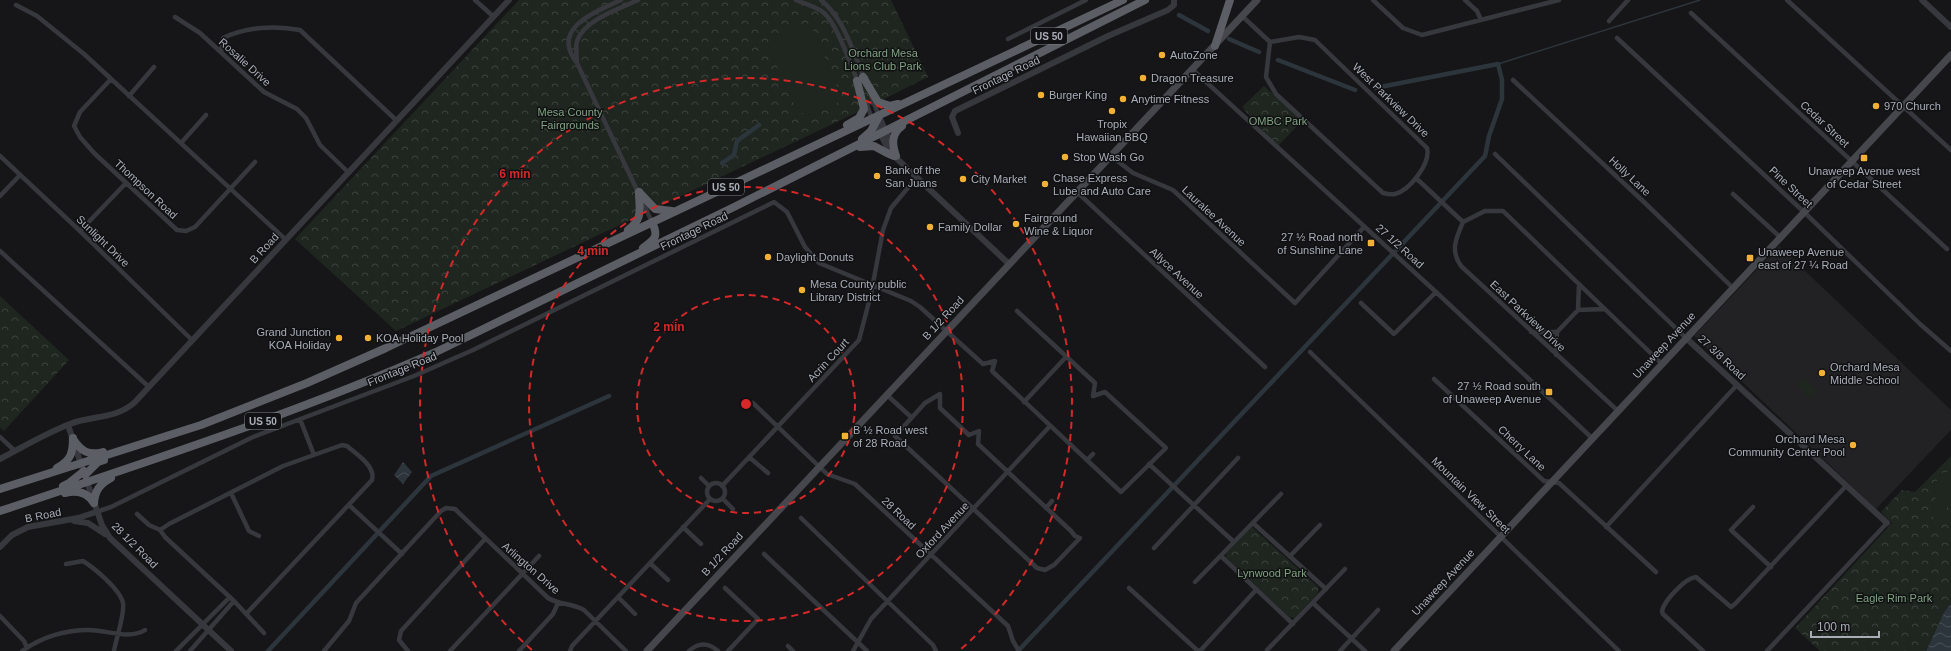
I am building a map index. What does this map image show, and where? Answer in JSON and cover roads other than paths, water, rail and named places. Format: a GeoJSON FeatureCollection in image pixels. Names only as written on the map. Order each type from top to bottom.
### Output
{"type":"FeatureCollection","features":[{"type":"Feature","properties":{"kind":"highway","name":"US 50"},"geometry":{"type":"LineString","coordinates":[[0,511],[31,501],[125,450],[201,425],[307,383],[386,348],[675,211],[875,119],[1123,0]]}},
{"type":"Feature","properties":{"kind":"highway","name":"US 50"},"geometry":{"type":"LineString","coordinates":[[0,489],[160,457],[262,422],[394,370],[514,315],[623,262],[855,147],[1144,0]]}},
{"type":"Feature","properties":{"kind":"highway"},"geometry":{"type":"LineString","coordinates":[[1215,46],[1230,0]]}},
{"type":"Feature","properties":{"kind":"highway"},"geometry":{"type":"LineString","coordinates":[[860,79],[876,100],[882,104],[890,106],[974,72]]}},
{"type":"Feature","properties":{"kind":"highway"},"geometry":{"type":"LineString","coordinates":[[786,160],[859,118],[864,109],[860,79]]}},
{"type":"Feature","properties":{"kind":"highway"},"geometry":{"type":"LineString","coordinates":[[897,157],[893,142],[898,129],[951,102],[969,89]]}},
{"type":"Feature","properties":{"kind":"highway"},"geometry":{"type":"LineString","coordinates":[[855,147],[869,134],[875,119]]}},
{"type":"Feature","properties":{"kind":"highway"},"geometry":{"type":"LineString","coordinates":[[855,147],[874,146],[886,154],[897,157]]}},
{"type":"Feature","properties":{"kind":"highway"},"geometry":{"type":"LineString","coordinates":[[639,192],[655,209],[662,212],[675,211]]}},
{"type":"Feature","properties":{"kind":"highway"},"geometry":{"type":"LineString","coordinates":[[619,238],[638,221],[640,215],[639,192]]}},
{"type":"Feature","properties":{"kind":"highway"},"geometry":{"type":"LineString","coordinates":[[623,262],[654,238],[657,232],[652,222]]}},
{"type":"Feature","properties":{"kind":"highway"},"geometry":{"type":"LineString","coordinates":[[73,438],[82,450],[90,454],[125,450]]}},
{"type":"Feature","properties":{"kind":"highway"},"geometry":{"type":"LineString","coordinates":[[10,486],[64,464],[72,454],[73,438]]}},
{"type":"Feature","properties":{"kind":"highway"},"geometry":{"type":"LineString","coordinates":[[31,501],[69,483],[98,462],[125,450]]}},
{"type":"Feature","properties":{"kind":"highway"},"geometry":{"type":"LineString","coordinates":[[94,503],[95,494],[104,481],[160,457]]}},
{"type":"Feature","properties":{"kind":"highway"},"geometry":{"type":"LineString","coordinates":[[31,501],[76,492],[87,495],[94,503]]}},
{"type":"Feature","properties":{"kind":"main road","name":"B 1/2 Road"},"geometry":{"type":"LineString","coordinates":[[647,651],[1257,0]]}},
{"type":"Feature","properties":{"kind":"main road","name":"Unaweep Avenue"},"geometry":{"type":"LineString","coordinates":[[1394,651],[1951,55]]}},
{"type":"Feature","properties":{"kind":"street"},"geometry":{"type":"LineString","coordinates":[[475,0],[494,17]]}},
{"type":"Feature","properties":{"kind":"street","name":"B Road"},"geometry":{"type":"LineString","coordinates":[[0,459],[68,425],[118,413],[134,403],[509,0]]}},
{"type":"Feature","properties":{"kind":"street"},"geometry":{"type":"LineString","coordinates":[[621,0],[587,15],[575,26],[570,37],[569,44],[572,57],[577,63],[652,222]]}},
{"type":"Feature","properties":{"kind":"street"},"geometry":{"type":"LineString","coordinates":[[577,63],[578,41],[581,32],[590,24],[638,0]]}},
{"type":"Feature","properties":{"kind":"street"},"geometry":{"type":"LineString","coordinates":[[796,0],[824,13],[832,23],[860,79]]}},
{"type":"Feature","properties":{"kind":"street"},"geometry":{"type":"LineString","coordinates":[[822,0],[830,7],[840,22],[875,119],[888,149],[1009,264]]}},
{"type":"Feature","properties":{"kind":"street"},"geometry":{"type":"LineString","coordinates":[[1008,39],[1086,0]]}},
{"type":"Feature","properties":{"kind":"street"},"geometry":{"type":"LineString","coordinates":[[1372,0],[1403,28],[1422,35],[1559,0]]}},
{"type":"Feature","properties":{"kind":"street"},"geometry":{"type":"LineString","coordinates":[[1466,0],[1477,11],[1481,20]]}},
{"type":"Feature","properties":{"kind":"street"},"geometry":{"type":"LineString","coordinates":[[1609,21],[1628,0]]}},
{"type":"Feature","properties":{"kind":"street"},"geometry":{"type":"LineString","coordinates":[[1787,0],[1951,150]]}},
{"type":"Feature","properties":{"kind":"street"},"geometry":{"type":"LineString","coordinates":[[1922,0],[1951,27]]}},
{"type":"Feature","properties":{"kind":"street","name":"Frontage Road"},"geometry":{"type":"LineString","coordinates":[[958,133],[952,117],[955,111],[1108,36],[1168,10],[1174,3]]}},
{"type":"Feature","properties":{"kind":"street"},"geometry":{"type":"LineString","coordinates":[[16,5],[37,16],[111,79],[229,189],[286,239]]}},
{"type":"Feature","properties":{"kind":"street","name":"Cedar Street"},"geometry":{"type":"LineString","coordinates":[[1691,13],[1947,249]]}},
{"type":"Feature","properties":{"kind":"street"},"geometry":{"type":"LineString","coordinates":[[1242,16],[1270,42],[1266,77],[1276,94],[1383,193],[1388,194],[1401,192],[1416,178],[1463,222],[1485,211],[1503,211],[1662,364]]}},
{"type":"Feature","properties":{"kind":"street","name":"Rosalie Drive"},"geometry":{"type":"LineString","coordinates":[[175,17],[200,33],[264,92],[297,109],[306,118],[320,145],[348,173]]}},
{"type":"Feature","properties":{"kind":"street"},"geometry":{"type":"LineString","coordinates":[[221,52],[223,38],[232,34],[280,26],[300,30],[396,120]]}},
{"type":"Feature","properties":{"kind":"street","name":"West Parkview Drive"},"geometry":{"type":"LineString","coordinates":[[1270,42],[1299,37],[1315,40],[1427,148],[1429,154],[1427,161],[1416,178]]}},
{"type":"Feature","properties":{"kind":"street","name":"Pine Street"},"geometry":{"type":"LineString","coordinates":[[1617,38],[1804,212],[1920,324],[1951,351]]}},
{"type":"Feature","properties":{"kind":"street"},"geometry":{"type":"LineString","coordinates":[[129,96],[154,67]]}},
{"type":"Feature","properties":{"kind":"street","name":"27 1/2 Road"},"geometry":{"type":"LineString","coordinates":[[1193,70],[1436,292],[1592,438]]}},
{"type":"Feature","properties":{"kind":"street","name":"Thompson Road"},"geometry":{"type":"LineString","coordinates":[[111,79],[80,112],[74,126],[80,137],[126,183],[177,230],[195,228],[255,162]]}},
{"type":"Feature","properties":{"kind":"street","name":"Holly Lane"},"geometry":{"type":"LineString","coordinates":[[1513,80],[1645,203],[1733,288]]}},
{"type":"Feature","properties":{"kind":"street"},"geometry":{"type":"LineString","coordinates":[[181,143],[206,115]]}},
{"type":"Feature","properties":{"kind":"street","name":"27 3/8 Road"},"geometry":{"type":"LineString","coordinates":[[1495,154],[1686,338],[1887,523]]}},
{"type":"Feature","properties":{"kind":"street","name":"Sunlight Drive"},"geometry":{"type":"LineString","coordinates":[[0,156],[80,231],[192,340]]}},
{"type":"Feature","properties":{"kind":"street","name":"Lauralee Avenue"},"geometry":{"type":"LineString","coordinates":[[1111,156],[1133,173],[1173,190],[1295,303],[1364,227]]}},
{"type":"Feature","properties":{"kind":"street"},"geometry":{"type":"LineString","coordinates":[[0,196],[20,175]]}},
{"type":"Feature","properties":{"kind":"street","name":"Acrin Court"},"geometry":{"type":"LineString","coordinates":[[722,486],[859,340],[883,230],[891,208],[917,177]]}},
{"type":"Feature","properties":{"kind":"street"},"geometry":{"type":"LineString","coordinates":[[80,231],[126,183]]}},
{"type":"Feature","properties":{"kind":"street","name":"Allyce Avenue"},"geometry":{"type":"LineString","coordinates":[[1077,192],[1266,367]]}},
{"type":"Feature","properties":{"kind":"street"},"geometry":{"type":"LineString","coordinates":[[1733,194],[1780,237]]}},
{"type":"Feature","properties":{"kind":"street","name":"Frontage Road"},"geometry":{"type":"LineString","coordinates":[[96,512],[112,508],[253,437],[399,382],[473,350],[774,202],[787,212],[805,246],[820,263],[872,284]]}},
{"type":"Feature","properties":{"kind":"street","name":"East Parkview Drive"},"geometry":{"type":"LineString","coordinates":[[1463,222],[1454,245],[1455,259],[1460,266],[1618,411]]}},
{"type":"Feature","properties":{"kind":"street"},"geometry":{"type":"LineString","coordinates":[[0,251],[149,387]]}},
{"type":"Feature","properties":{"kind":"street"},"geometry":{"type":"LineString","coordinates":[[872,284],[920,307],[983,364],[995,361],[992,371],[1121,492],[1166,448],[1163,443],[1105,392],[1093,396],[1096,383],[1017,311]]}},
{"type":"Feature","properties":{"kind":"street"},"geometry":{"type":"LineString","coordinates":[[1556,354],[1557,332],[1578,310],[1579,284]]}},
{"type":"Feature","properties":{"kind":"street"},"geometry":{"type":"LineString","coordinates":[[1361,303],[1394,334],[1436,292]]}},
{"type":"Feature","properties":{"kind":"street"},"geometry":{"type":"LineString","coordinates":[[1578,310],[1604,309]]}},
{"type":"Feature","properties":{"kind":"street"},"geometry":{"type":"LineString","coordinates":[[1531,332],[1557,332]]}},
{"type":"Feature","properties":{"kind":"street","name":"Mountain View Street"},"geometry":{"type":"LineString","coordinates":[[1310,352],[1619,651]]}},
{"type":"Feature","properties":{"kind":"street"},"geometry":{"type":"LineString","coordinates":[[1024,402],[1066,357]]}},
{"type":"Feature","properties":{"kind":"street","name":"Cherry Lane"},"geometry":{"type":"LineString","coordinates":[[1434,379],[1544,481],[1559,483],[1656,572]]}},
{"type":"Feature","properties":{"kind":"street"},"geometry":{"type":"LineString","coordinates":[[1606,527],[1738,385]]}},
{"type":"Feature","properties":{"kind":"street"},"geometry":{"type":"LineString","coordinates":[[940,394],[940,408],[969,435],[979,431],[978,444],[1008,472],[1075,536],[1080,538],[1054,565],[1045,570],[1037,568],[894,436],[925,403],[940,394]]}},
{"type":"Feature","properties":{"kind":"street"},"geometry":{"type":"LineString","coordinates":[[887,395],[911,417]]}},
{"type":"Feature","properties":{"kind":"street","name":"28 Road"},"geometry":{"type":"LineString","coordinates":[[753,404],[827,474],[855,484],[1008,626],[1013,641],[1019,651]]}},
{"type":"Feature","properties":{"kind":"street"},"geometry":{"type":"LineString","coordinates":[[300,419],[314,455]]}},
{"type":"Feature","properties":{"kind":"street","name":"28 1/2 Road"},"geometry":{"type":"LineString","coordinates":[[68,425],[96,512],[104,530],[110,538],[231,651]]}},
{"type":"Feature","properties":{"kind":"street","name":"Oxford Avenue"},"geometry":{"type":"LineString","coordinates":[[853,651],[871,619],[1050,426]]}},
{"type":"Feature","properties":{"kind":"street"},"geometry":{"type":"LineString","coordinates":[[0,437],[15,451]]}},
{"type":"Feature","properties":{"kind":"street"},"geometry":{"type":"LineString","coordinates":[[160,530],[168,524],[283,466],[342,444],[347,446],[371,468],[374,475],[372,480],[246,614]]}},
{"type":"Feature","properties":{"kind":"street"},"geometry":{"type":"LineString","coordinates":[[1087,460],[1093,454]]}},
{"type":"Feature","properties":{"kind":"street"},"geometry":{"type":"LineString","coordinates":[[749,457],[768,474]]}},
{"type":"Feature","properties":{"kind":"street"},"geometry":{"type":"LineString","coordinates":[[1154,548],[1238,458]]}},
{"type":"Feature","properties":{"kind":"street"},"geometry":{"type":"LineString","coordinates":[[1148,464],[1234,542]]}},
{"type":"Feature","properties":{"kind":"street"},"geometry":{"type":"LineString","coordinates":[[701,478],[709,486]]}},
{"type":"Feature","properties":{"kind":"street"},"geometry":{"type":"LineString","coordinates":[[716,483],[722,486],[725,492],[723,498],[716,501],[710,499],[707,492],[709,486],[716,483]]}},
{"type":"Feature","properties":{"kind":"street"},"geometry":{"type":"LineString","coordinates":[[1703,651],[1663,614],[1663,607],[1682,585],[1693,577],[1696,577],[1731,607],[1771,567],[1846,486]]}},
{"type":"Feature","properties":{"kind":"street"},"geometry":{"type":"LineString","coordinates":[[231,493],[250,530],[259,536]]}},
{"type":"Feature","properties":{"kind":"street"},"geometry":{"type":"LineString","coordinates":[[1195,582],[1281,494]]}},
{"type":"Feature","properties":{"kind":"street"},"geometry":{"type":"LineString","coordinates":[[723,498],[733,509]]}},
{"type":"Feature","properties":{"kind":"street"},"geometry":{"type":"LineString","coordinates":[[570,651],[572,646],[595,621],[710,499]]}},
{"type":"Feature","properties":{"kind":"street"},"geometry":{"type":"LineString","coordinates":[[1046,508],[1052,501]]}},
{"type":"Feature","properties":{"kind":"street"},"geometry":{"type":"LineString","coordinates":[[327,650],[349,621],[356,603],[402,554],[349,505]]}},
{"type":"Feature","properties":{"kind":"street"},"geometry":{"type":"LineString","coordinates":[[1753,507],[1731,530],[1771,567]]}},
{"type":"Feature","properties":{"kind":"street","name":"Arlington Drive"},"geometry":{"type":"LineString","coordinates":[[402,554],[441,511],[446,508],[455,509],[548,598],[558,603],[576,605],[626,651]]}},
{"type":"Feature","properties":{"kind":"street","name":"B Road"},"geometry":{"type":"LineString","coordinates":[[0,547],[12,536],[23,529],[64,521],[96,512]]}},
{"type":"Feature","properties":{"kind":"street"},"geometry":{"type":"LineString","coordinates":[[137,514],[149,525],[160,530],[165,537],[230,597],[246,614],[250,621],[264,633]]}},
{"type":"Feature","properties":{"kind":"street"},"geometry":{"type":"LineString","coordinates":[[801,518],[933,645],[936,651]]}},
{"type":"Feature","properties":{"kind":"street"},"geometry":{"type":"LineString","coordinates":[[64,521],[88,523],[110,538]]}},
{"type":"Feature","properties":{"kind":"street"},"geometry":{"type":"LineString","coordinates":[[1253,523],[1326,589]]}},
{"type":"Feature","properties":{"kind":"street"},"geometry":{"type":"LineString","coordinates":[[1768,651],[1887,523]]}},
{"type":"Feature","properties":{"kind":"street"},"geometry":{"type":"LineString","coordinates":[[1290,556],[1320,525]]}},
{"type":"Feature","properties":{"kind":"street"},"geometry":{"type":"LineString","coordinates":[[682,527],[701,544]]}},
{"type":"Feature","properties":{"kind":"street"},"geometry":{"type":"LineString","coordinates":[[408,651],[399,640],[401,631],[485,539]]}},
{"type":"Feature","properties":{"kind":"street"},"geometry":{"type":"LineString","coordinates":[[764,554],[868,651]]}},
{"type":"Feature","properties":{"kind":"street"},"geometry":{"type":"LineString","coordinates":[[450,651],[539,556]]}},
{"type":"Feature","properties":{"kind":"street"},"geometry":{"type":"LineString","coordinates":[[1221,556],[1293,624]]}},
{"type":"Feature","properties":{"kind":"street"},"geometry":{"type":"LineString","coordinates":[[66,564],[82,561],[118,594],[123,603],[114,651]]}},
{"type":"Feature","properties":{"kind":"street"},"geometry":{"type":"LineString","coordinates":[[650,563],[668,580]]}},
{"type":"Feature","properties":{"kind":"street"},"geometry":{"type":"LineString","coordinates":[[1267,650],[1345,569]]}},
{"type":"Feature","properties":{"kind":"street"},"geometry":{"type":"LineString","coordinates":[[725,588],[758,619],[728,651]]}},
{"type":"Feature","properties":{"kind":"street"},"geometry":{"type":"LineString","coordinates":[[1129,588],[1199,651],[1256,590]]}},
{"type":"Feature","properties":{"kind":"street"},"geometry":{"type":"LineString","coordinates":[[190,651],[206,627],[230,597]]}},
{"type":"Feature","properties":{"kind":"street"},"geometry":{"type":"LineString","coordinates":[[618,597],[636,614]]}},
{"type":"Feature","properties":{"kind":"street"},"geometry":{"type":"LineString","coordinates":[[176,651],[206,627],[234,601]]}},
{"type":"Feature","properties":{"kind":"street"},"geometry":{"type":"LineString","coordinates":[[519,651],[554,614],[558,603]]}},
{"type":"Feature","properties":{"kind":"street"},"geometry":{"type":"LineString","coordinates":[[1313,603],[1365,651]]}},
{"type":"Feature","properties":{"kind":"street"},"geometry":{"type":"LineString","coordinates":[[1340,651],[1378,610]]}},
{"type":"Feature","properties":{"kind":"street"},"geometry":{"type":"LineString","coordinates":[[0,616],[24,642],[27,648]]}},
{"type":"Feature","properties":{"kind":"street"},"geometry":{"type":"LineString","coordinates":[[22,651],[42,639],[65,632],[90,630],[136,634],[145,630]]}},
{"type":"Feature","properties":{"kind":"street"},"geometry":{"type":"LineString","coordinates":[[689,651],[698,645],[704,644],[713,646],[718,651]]}},
{"type":"Feature","properties":{"kind":"street"},"geometry":{"type":"LineString","coordinates":[[788,646],[793,651]]}},
{"type":"Feature","properties":{"kind":"water"},"geometry":{"type":"Polygon","coordinates":[[[403,462],[412,472],[403,484],[394,475],[403,462]]]}},
{"type":"Feature","properties":{"kind":"water"},"geometry":{"type":"Polygon","coordinates":[[[1951,604],[1951,651],[1926,651],[1945,611],[1951,604]]]}},
{"type":"Feature","properties":{"kind":"waterway"},"geometry":{"type":"LineString","coordinates":[[1498,64],[1700,0]]}},
{"type":"Feature","properties":{"kind":"waterway"},"geometry":{"type":"LineString","coordinates":[[1179,15],[1208,31]]}},
{"type":"Feature","properties":{"kind":"waterway"},"geometry":{"type":"LineString","coordinates":[[1229,39],[1259,52]]}},
{"type":"Feature","properties":{"kind":"waterway"},"geometry":{"type":"LineString","coordinates":[[1278,60],[1355,90]]}},
{"type":"Feature","properties":{"kind":"waterway"},"geometry":{"type":"LineString","coordinates":[[1018,651],[1485,156],[1489,136],[1502,99],[1502,80],[1498,64],[1375,88]]}},
{"type":"Feature","properties":{"kind":"waterway"},"geometry":{"type":"LineString","coordinates":[[722,163],[734,155],[737,141],[759,125]]}},
{"type":"Feature","properties":{"kind":"waterway"},"geometry":{"type":"LineString","coordinates":[[268,651],[431,476],[609,396]]}},
{"type":"Feature","properties":{"kind":"place","name":"AutoZone"},"geometry":{"type":"Point","coordinates":[1162,55]}},
{"type":"Feature","properties":{"kind":"place","name":"Dragon Treasure"},"geometry":{"type":"Point","coordinates":[1143,78]}},
{"type":"Feature","properties":{"kind":"place","name":"Burger King"},"geometry":{"type":"Point","coordinates":[1041,95]}},
{"type":"Feature","properties":{"kind":"place","name":"Anytime Fitness"},"geometry":{"type":"Point","coordinates":[1123,99]}},
{"type":"Feature","properties":{"kind":"place","name":"970 Church"},"geometry":{"type":"Point","coordinates":[1876,106]}},
{"type":"Feature","properties":{"kind":"place","name":"Tropix Hawaiian BBQ"},"geometry":{"type":"Point","coordinates":[1112,111]}},
{"type":"Feature","properties":{"kind":"place","name":"Stop Wash Go"},"geometry":{"type":"Point","coordinates":[1065,157]}},
{"type":"Feature","properties":{"kind":"place","name":"Unaweep Avenue west of Cedar Street"},"geometry":{"type":"Point","coordinates":[1864,158]}},
{"type":"Feature","properties":{"kind":"place","name":"Bank of the San Juans"},"geometry":{"type":"Point","coordinates":[877,176]}},
{"type":"Feature","properties":{"kind":"place","name":"City Market"},"geometry":{"type":"Point","coordinates":[963,179]}},
{"type":"Feature","properties":{"kind":"place","name":"Chase Express Lube and Auto Care"},"geometry":{"type":"Point","coordinates":[1045,184]}},
{"type":"Feature","properties":{"kind":"place","name":"Fairground Wine & Liquor"},"geometry":{"type":"Point","coordinates":[1016,224]}},
{"type":"Feature","properties":{"kind":"place","name":"Family Dollar"},"geometry":{"type":"Point","coordinates":[930,227]}},
{"type":"Feature","properties":{"kind":"place","name":"27 ½ Road north of Sunshine Lane"},"geometry":{"type":"Point","coordinates":[1371,243]}},
{"type":"Feature","properties":{"kind":"place","name":"Daylight Donuts"},"geometry":{"type":"Point","coordinates":[768,257]}},
{"type":"Feature","properties":{"kind":"place","name":"Unaweep Avenue east of 27 ¼ Road"},"geometry":{"type":"Point","coordinates":[1750,258]}},
{"type":"Feature","properties":{"kind":"place","name":"Mesa County public Library District"},"geometry":{"type":"Point","coordinates":[802,290]}},
{"type":"Feature","properties":{"kind":"place","name":"Grand Junction KOA Holiday"},"geometry":{"type":"Point","coordinates":[339,338]}},
{"type":"Feature","properties":{"kind":"place","name":"KOA Holiday Pool"},"geometry":{"type":"Point","coordinates":[368,338]}},
{"type":"Feature","properties":{"kind":"place","name":"Orchard Mesa Middle School"},"geometry":{"type":"Point","coordinates":[1822,373]}},
{"type":"Feature","properties":{"kind":"place","name":"27 ½ Road south of Unaweep Avenue"},"geometry":{"type":"Point","coordinates":[1549,392]}},
{"type":"Feature","properties":{"kind":"place","name":"B ½ Road west of 28 Road"},"geometry":{"type":"Point","coordinates":[845,436]}},
{"type":"Feature","properties":{"kind":"place","name":"Orchard Mesa Community Center Pool"},"geometry":{"type":"Point","coordinates":[1853,445]}},
{"type":"Feature","properties":{"kind":"park label","name":"Orchard Mesa Lions Club Park"},"geometry":{"type":"Point","coordinates":[883,59]}},
{"type":"Feature","properties":{"kind":"park label","name":"Mesa County Fairgrounds"},"geometry":{"type":"Point","coordinates":[570,118]}},
{"type":"Feature","properties":{"kind":"park label","name":"OMBC Park"},"geometry":{"type":"Point","coordinates":[1278,121]}},
{"type":"Feature","properties":{"kind":"park label","name":"Lynwood Park"},"geometry":{"type":"Point","coordinates":[1272,573]}},
{"type":"Feature","properties":{"kind":"park label","name":"Eagle Rim Park"},"geometry":{"type":"Point","coordinates":[1894,598]}}]}
